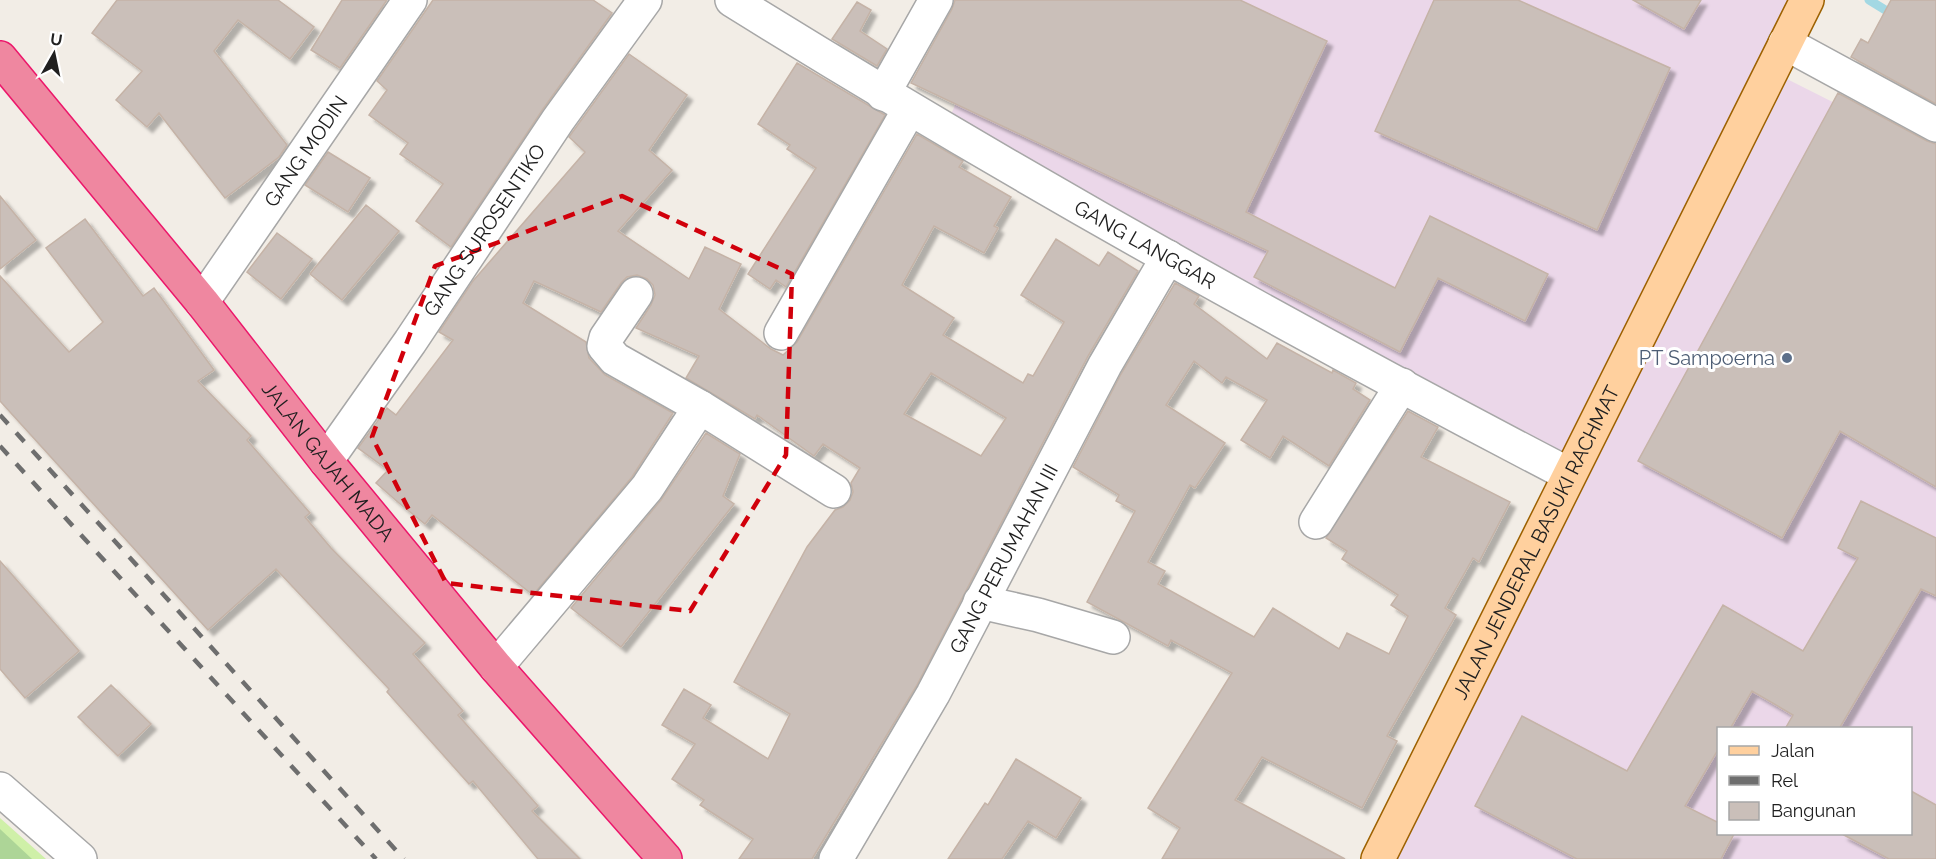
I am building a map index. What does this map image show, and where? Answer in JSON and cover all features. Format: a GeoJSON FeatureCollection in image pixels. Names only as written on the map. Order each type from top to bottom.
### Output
{"type":"FeatureCollection","features":[{"type":"Feature","properties":{"kind":"highway","name":"JALAN GAJAH MADA"},"geometry":{"type":"LineString","coordinates":[[0,58],[202,302],[326,461],[496,667],[665,859]]}},
{"type":"Feature","properties":{"kind":"main road","name":"JALAN JENDERAL BASUKI RACHMAT"},"geometry":{"type":"LineString","coordinates":[[1378,859],[1568,474],[1805,3]]}},
{"type":"Feature","properties":{"kind":"street","name":"GANG MODIN"},"geometry":{"type":"LineString","coordinates":[[202,302],[411,0]]}},
{"type":"Feature","properties":{"kind":"street","name":"GANG SUROSENTIKO"},"geometry":{"type":"LineString","coordinates":[[326,461],[410,342],[558,120],[645,0]]}},
{"type":"Feature","properties":{"kind":"street","name":"GANG LANGGAR"},"geometry":{"type":"LineString","coordinates":[[732,0],[896,102],[1168,257],[1568,474]]}},
{"type":"Feature","properties":{"kind":"street"},"geometry":{"type":"LineString","coordinates":[[781,333],[896,102],[936,0]]}},
{"type":"Feature","properties":{"kind":"street"},"geometry":{"type":"LineString","coordinates":[[1785,43],[1936,125]]}},
{"type":"Feature","properties":{"kind":"street","name":"GANG PERUMAHAN III"},"geometry":{"type":"LineString","coordinates":[[836,859],[933,694],[1105,365],[1168,257]]}},
{"type":"Feature","properties":{"kind":"street"},"geometry":{"type":"LineString","coordinates":[[636,294],[606,338],[604,346],[615,358],[834,490]]}},
{"type":"Feature","properties":{"kind":"street"},"geometry":{"type":"LineString","coordinates":[[1316,522],[1402,385]]}},
{"type":"Feature","properties":{"kind":"street"},"geometry":{"type":"LineString","coordinates":[[496,667],[647,488],[700,408]]}},
{"type":"Feature","properties":{"kind":"street"},"geometry":{"type":"LineString","coordinates":[[980,602],[1113,637]]}},
{"type":"Feature","properties":{"kind":"street"},"geometry":{"type":"LineString","coordinates":[[0,789],[80,859]]}},
{"type":"Feature","properties":{"kind":"highlighted area"},"geometry":{"type":"Polygon","coordinates":[[[622,196],[792,274],[786,455],[690,611],[446,583],[372,437],[435,266],[622,196]]]}},
{"type":"Feature","properties":{"kind":"shaded area"},"geometry":{"type":"Polygon","coordinates":[[[1002,0],[1790,0],[1771,71],[1936,154],[1936,859],[1365,859],[1575,460],[944,130],[1002,0]]]}},
{"type":"Feature","properties":{"kind":"green space"},"geometry":{"type":"Polygon","coordinates":[[[0,818],[46,859],[0,859],[0,818]]]}},
{"type":"Feature","properties":{"kind":"green space"},"geometry":{"type":"Polygon","coordinates":[[[0,829],[32,859],[0,859],[0,829]]]}},
{"type":"Feature","properties":{"kind":"building"},"geometry":{"type":"Polygon","coordinates":[[[117,0],[278,0],[314,27],[290,59],[238,20],[214,51],[287,145],[279,157],[225,198],[159,113],[147,127],[116,100],[142,71],[92,33],[117,0]]]}},
{"type":"Feature","properties":{"kind":"building"},"geometry":{"type":"Polygon","coordinates":[[[342,0],[387,0],[340,68],[311,50],[342,0]]]}},
{"type":"Feature","properties":{"kind":"building"},"geometry":{"type":"Polygon","coordinates":[[[433,0],[593,0],[612,13],[543,109],[451,247],[416,221],[443,184],[400,154],[408,143],[369,115],[387,90],[377,81],[433,0]]]}},
{"type":"Feature","properties":{"kind":"building"},"geometry":{"type":"Polygon","coordinates":[[[955,0],[1240,0],[1327,41],[1246,212],[1395,288],[1430,216],[1548,274],[1525,321],[1438,278],[1400,352],[1254,277],[1268,251],[911,83],[955,0]]]}},
{"type":"Feature","properties":{"kind":"building"},"geometry":{"type":"Polygon","coordinates":[[[1434,0],[1518,0],[1670,68],[1597,230],[1375,131],[1434,0]]]}},
{"type":"Feature","properties":{"kind":"building"},"geometry":{"type":"Polygon","coordinates":[[[1633,0],[1701,0],[1684,29],[1633,0]]]}},
{"type":"Feature","properties":{"kind":"building"},"geometry":{"type":"Polygon","coordinates":[[[1891,0],[1936,0],[1936,104],[1851,57],[1861,39],[1868,43],[1891,0]]]}},
{"type":"Feature","properties":{"kind":"building"},"geometry":{"type":"Polygon","coordinates":[[[857,2],[871,10],[860,31],[887,49],[877,66],[832,39],[857,2]]]}},
{"type":"Feature","properties":{"kind":"building"},"geometry":{"type":"Polygon","coordinates":[[[629,54],[687,95],[649,150],[672,170],[618,231],[689,279],[705,247],[741,264],[719,309],[771,349],[783,355],[797,342],[917,134],[963,161],[959,167],[1011,197],[994,226],[998,228],[984,253],[934,226],[902,285],[954,318],[943,335],[1023,383],[1028,374],[1033,376],[1064,322],[1021,295],[1056,239],[1099,266],[1108,252],[1138,271],[1088,356],[917,685],[812,859],[739,859],[753,839],[700,805],[704,800],[672,779],[695,744],[662,725],[684,689],[711,705],[703,718],[768,759],[790,714],[734,682],[807,547],[835,510],[843,507],[850,500],[853,492],[851,483],[860,468],[823,444],[814,456],[757,415],[755,419],[686,378],[699,356],[636,328],[655,295],[653,285],[647,279],[637,275],[627,277],[621,283],[601,312],[534,281],[523,303],[586,342],[589,358],[605,375],[673,413],[632,477],[533,595],[432,515],[425,524],[399,503],[376,483],[388,470],[358,448],[387,408],[396,415],[453,340],[439,332],[473,281],[585,152],[569,137],[629,54]],[[931,373],[904,414],[981,456],[1006,418],[931,373]]]}},
{"type":"Feature","properties":{"kind":"building"},"geometry":{"type":"Polygon","coordinates":[[[797,63],[885,115],[786,287],[776,280],[770,289],[748,274],[816,168],[787,149],[790,145],[758,124],[797,63]]]}},
{"type":"Feature","properties":{"kind":"building","name":"PT Sampoerna"},"geometry":{"type":"Polygon","coordinates":[[[1838,93],[1936,144],[1936,487],[1840,431],[1782,538],[1638,461],[1838,93]]]}},
{"type":"Feature","properties":{"kind":"building"},"geometry":{"type":"Polygon","coordinates":[[[328,152],[370,178],[348,212],[305,185],[328,152]]]}},
{"type":"Feature","properties":{"kind":"building"},"geometry":{"type":"Polygon","coordinates":[[[0,196],[36,240],[0,269],[0,196]]]}},
{"type":"Feature","properties":{"kind":"building"},"geometry":{"type":"Polygon","coordinates":[[[366,205],[399,231],[342,300],[310,274],[366,205]]]}},
{"type":"Feature","properties":{"kind":"building"},"geometry":{"type":"Polygon","coordinates":[[[85,219],[143,296],[154,288],[214,370],[198,381],[251,436],[247,440],[310,513],[305,517],[331,548],[425,643],[413,654],[463,711],[458,715],[538,806],[532,811],[580,859],[538,859],[473,781],[469,784],[387,692],[389,689],[276,569],[208,630],[0,401],[0,276],[69,352],[103,322],[46,248],[85,219]]]}},
{"type":"Feature","properties":{"kind":"building"},"geometry":{"type":"Polygon","coordinates":[[[277,233],[312,259],[281,299],[247,272],[277,233]]]}},
{"type":"Feature","properties":{"kind":"building"},"geometry":{"type":"Polygon","coordinates":[[[1175,283],[1199,296],[1194,304],[1267,359],[1277,343],[1332,373],[1333,370],[1356,383],[1353,389],[1370,400],[1329,466],[1283,436],[1270,458],[1241,440],[1267,400],[1226,377],[1222,383],[1194,361],[1166,405],[1225,443],[1195,488],[1190,485],[1148,562],[1165,571],[1158,584],[1254,637],[1273,608],[1339,649],[1347,633],[1389,654],[1408,616],[1391,605],[1398,595],[1342,559],[1347,551],[1326,538],[1408,411],[1438,427],[1421,457],[1510,502],[1479,562],[1473,558],[1445,608],[1456,615],[1387,736],[1397,741],[1362,808],[1262,757],[1235,800],[1345,859],[1162,859],[1180,828],[1148,808],[1232,673],[1171,640],[1168,646],[1087,602],[1135,511],[1116,501],[1119,495],[1073,467],[1121,374],[1175,283]]]}},
{"type":"Feature","properties":{"kind":"building"},"geometry":{"type":"Polygon","coordinates":[[[706,433],[740,454],[723,496],[734,504],[621,647],[571,608],[661,500],[706,433]]]}},
{"type":"Feature","properties":{"kind":"building"},"geometry":{"type":"Polygon","coordinates":[[[1861,501],[1936,538],[1936,596],[1921,589],[1840,727],[1786,727],[1793,715],[1752,691],[1731,727],[1717,727],[1717,751],[1685,806],[1717,822],[1717,835],[1733,835],[1721,859],[1577,859],[1475,806],[1522,716],[1627,771],[1723,605],[1803,651],[1858,558],[1838,548],[1861,501]]]}},
{"type":"Feature","properties":{"kind":"building"},"geometry":{"type":"Polygon","coordinates":[[[0,561],[79,651],[25,698],[0,669],[0,561]]]}},
{"type":"Feature","properties":{"kind":"building"},"geometry":{"type":"Polygon","coordinates":[[[111,685],[151,724],[118,756],[78,717],[111,685]]]}},
{"type":"Feature","properties":{"kind":"building"},"geometry":{"type":"Polygon","coordinates":[[[1016,759],[1081,798],[1056,838],[1028,821],[1002,859],[948,859],[985,803],[988,805],[1016,759]]]}},
{"type":"Feature","properties":{"kind":"building"},"geometry":{"type":"Polygon","coordinates":[[[1912,792],[1936,805],[1936,859],[1889,859],[1844,835],[1912,835],[1912,792]]]}},
{"type":"Feature","properties":{"kind":"waterway"},"geometry":{"type":"LineString","coordinates":[[1869,0],[1895,16]]}},
{"type":"Feature","properties":{"kind":"railway"},"geometry":{"type":"LineString","coordinates":[[0,415],[404,859]]}},
{"type":"Feature","properties":{"kind":"railway"},"geometry":{"type":"LineString","coordinates":[[0,446],[376,859]]}},
{"type":"Feature","properties":{"kind":"place","name":"PT Sampoerna"},"geometry":{"type":"Point","coordinates":[1787,358]}}]}
